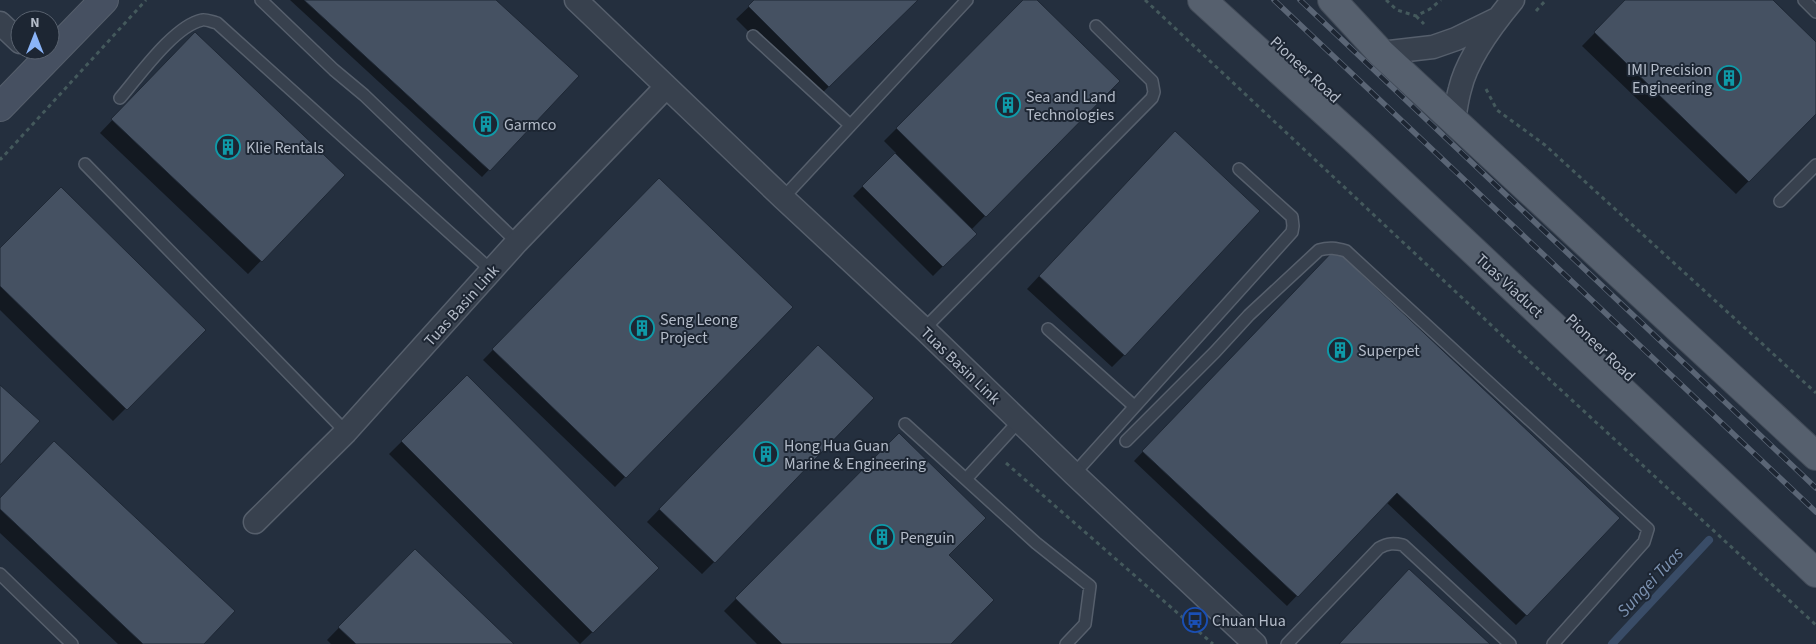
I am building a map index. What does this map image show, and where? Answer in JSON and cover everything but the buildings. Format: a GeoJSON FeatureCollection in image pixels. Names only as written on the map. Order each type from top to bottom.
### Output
{"type":"FeatureCollection","features":[{"type":"Feature","properties":{"kind":"main road","name":"Tuas Viaduct"},"geometry":{"type":"LineString","coordinates":[[1202,0],[1366,150],[1816,573]]}},
{"type":"Feature","properties":{"kind":"main road","name":"Pioneer Road"},"geometry":{"type":"LineString","coordinates":[[1231,0],[1370,129],[1816,552]]}},
{"type":"Feature","properties":{"kind":"main road"},"geometry":{"type":"LineString","coordinates":[[1332,0],[1381,53],[1816,456]]}},
{"type":"Feature","properties":{"kind":"street"},"geometry":{"type":"LineString","coordinates":[[60,36],[104,0]]}},
{"type":"Feature","properties":{"kind":"street","name":"Tuas Basin Link"},"geometry":{"type":"LineString","coordinates":[[576,0],[666,88],[924,329],[1074,474],[1256,644]]}},
{"type":"Feature","properties":{"kind":"street"},"geometry":{"type":"LineString","coordinates":[[1454,119],[1460,88],[1468,70],[1498,18],[1513,0]]}},
{"type":"Feature","properties":{"kind":"street"},"geometry":{"type":"LineString","coordinates":[[1381,53],[1433,47],[1456,39],[1498,18]]}},
{"type":"Feature","properties":{"kind":"street"},"geometry":{"type":"LineString","coordinates":[[0,23],[10,32]]}},
{"type":"Feature","properties":{"kind":"street"},"geometry":{"type":"LineString","coordinates":[[0,108],[32,60]]}},
{"type":"Feature","properties":{"kind":"street","name":"Tuas Basin Link"},"geometry":{"type":"LineString","coordinates":[[255,522],[346,432],[517,242],[666,88]]}},
{"type":"Feature","properties":{"kind":"lane"},"geometry":{"type":"LineString","coordinates":[[261,0],[334,70],[364,95],[517,242]]}},
{"type":"Feature","properties":{"kind":"lane"},"geometry":{"type":"LineString","coordinates":[[783,198],[967,0]]}},
{"type":"Feature","properties":{"kind":"lane"},"geometry":{"type":"LineString","coordinates":[[1804,0],[1816,12]]}},
{"type":"Feature","properties":{"kind":"lane"},"geometry":{"type":"LineString","coordinates":[[120,98],[176,33],[204,19],[217,23],[492,271]]}},
{"type":"Feature","properties":{"kind":"lane"},"geometry":{"type":"LineString","coordinates":[[924,329],[1152,98],[1154,92],[1152,81],[1096,26]]}},
{"type":"Feature","properties":{"kind":"lane"},"geometry":{"type":"LineString","coordinates":[[753,36],[850,125]]}},
{"type":"Feature","properties":{"kind":"lane"},"geometry":{"type":"LineString","coordinates":[[85,164],[346,432]]}},
{"type":"Feature","properties":{"kind":"lane"},"geometry":{"type":"LineString","coordinates":[[1780,201],[1816,165]]}},
{"type":"Feature","properties":{"kind":"lane"},"geometry":{"type":"LineString","coordinates":[[1074,474],[1292,232],[1292,217],[1239,169]]}},
{"type":"Feature","properties":{"kind":"lane"},"geometry":{"type":"LineString","coordinates":[[1126,440],[1215,352],[1249,315],[1319,250],[1334,248],[1346,251],[1648,529],[1644,542],[1553,644]]}},
{"type":"Feature","properties":{"kind":"lane"},"geometry":{"type":"LineString","coordinates":[[1048,329],[1134,406]]}},
{"type":"Feature","properties":{"kind":"lane"},"geometry":{"type":"LineString","coordinates":[[966,479],[1020,421]]}},
{"type":"Feature","properties":{"kind":"lane"},"geometry":{"type":"LineString","coordinates":[[905,424],[1036,543],[1090,586],[1085,624],[1066,644]]}},
{"type":"Feature","properties":{"kind":"lane"},"geometry":{"type":"LineString","coordinates":[[1287,644],[1379,548],[1394,543],[1403,545],[1510,644]]}},
{"type":"Feature","properties":{"kind":"lane"},"geometry":{"type":"LineString","coordinates":[[0,574],[72,644]]}},
{"type":"Feature","properties":{"kind":"path"},"geometry":{"type":"LineString","coordinates":[[0,157],[2,159],[146,0]]}},
{"type":"Feature","properties":{"kind":"path"},"geometry":{"type":"LineString","coordinates":[[1145,0],[1523,355],[1816,625]]}},
{"type":"Feature","properties":{"kind":"path"},"geometry":{"type":"LineString","coordinates":[[1386,0],[1397,10],[1416,16],[1430,9],[1440,0]]}},
{"type":"Feature","properties":{"kind":"path"},"geometry":{"type":"LineString","coordinates":[[1530,17],[1546,0]]}},
{"type":"Feature","properties":{"kind":"path"},"geometry":{"type":"LineString","coordinates":[[1486,81],[1486,88],[1497,110],[1545,145],[1816,393]]}},
{"type":"Feature","properties":{"kind":"path"},"geometry":{"type":"LineString","coordinates":[[993,451],[1212,644]]}},
{"type":"Feature","properties":{"kind":"waterway","name":"Sungei Tuas"},"geometry":{"type":"LineString","coordinates":[[1612,644],[1709,540]]}},
{"type":"Feature","properties":{"kind":"railway"},"geometry":{"type":"LineString","coordinates":[[1274,0],[1816,512]]}},
{"type":"Feature","properties":{"kind":"railway"},"geometry":{"type":"LineString","coordinates":[[1300,0],[1816,488]]}},
{"type":"Feature","properties":{"kind":"place","name":"IMI Precision Engineering"},"geometry":{"type":"Point","coordinates":[1729,78]}},
{"type":"Feature","properties":{"kind":"place","name":"Sea and Land Technologies"},"geometry":{"type":"Point","coordinates":[1008,105]}},
{"type":"Feature","properties":{"kind":"place","name":"Garmco"},"geometry":{"type":"Point","coordinates":[486,124]}},
{"type":"Feature","properties":{"kind":"place","name":"Klie Rentals"},"geometry":{"type":"Point","coordinates":[228,147]}},
{"type":"Feature","properties":{"kind":"place","name":"Seng Leong Project"},"geometry":{"type":"Point","coordinates":[642,328]}},
{"type":"Feature","properties":{"kind":"place","name":"Superpet"},"geometry":{"type":"Point","coordinates":[1340,350]}},
{"type":"Feature","properties":{"kind":"place","name":"Hong Hua Guan Marine & Engineering"},"geometry":{"type":"Point","coordinates":[766,454]}},
{"type":"Feature","properties":{"kind":"place","name":"Penguin"},"geometry":{"type":"Point","coordinates":[882,537]}},
{"type":"Feature","properties":{"kind":"place","name":"Chuan Hua"},"geometry":{"type":"Point","coordinates":[1195,620]}}]}
